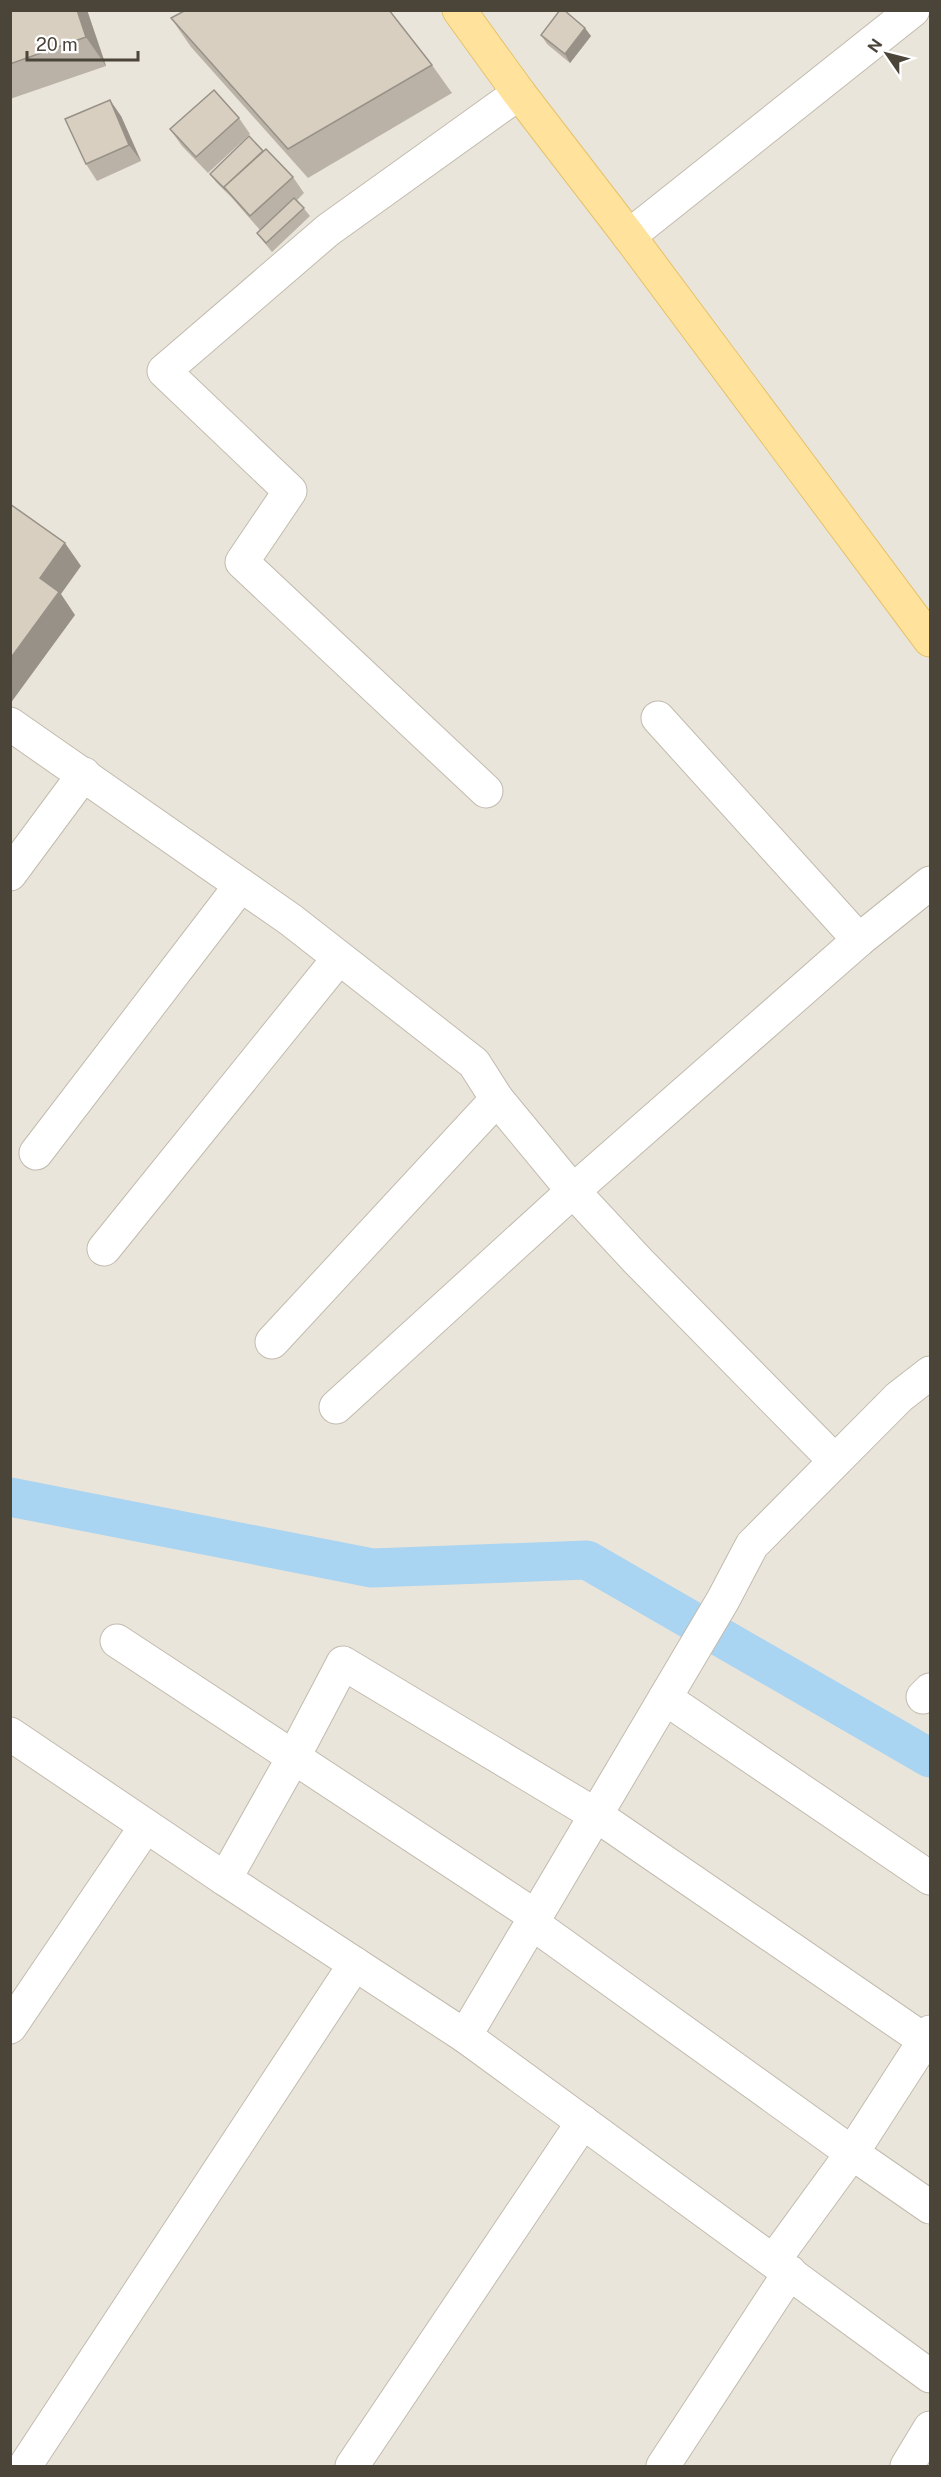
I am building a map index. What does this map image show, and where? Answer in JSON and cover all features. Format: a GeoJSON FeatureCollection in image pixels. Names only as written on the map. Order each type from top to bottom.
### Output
{"type":"FeatureCollection","features":[{"type":"Feature","properties":{"kind":"main road"},"geometry":{"type":"LineString","coordinates":[[459,10],[930,640]]}},
{"type":"Feature","properties":{"kind":"street"},"geometry":{"type":"LineString","coordinates":[[629,236],[914,10]]}},
{"type":"Feature","properties":{"kind":"street"},"geometry":{"type":"LineString","coordinates":[[486,791],[242,562],[290,491],[164,371],[328,230],[519,93]]}},
{"type":"Feature","properties":{"kind":"street"},"geometry":{"type":"LineString","coordinates":[[658,718],[859,940]]}},
{"type":"Feature","properties":{"kind":"street"},"geometry":{"type":"LineString","coordinates":[[10,724],[242,885],[474,1063],[497,1099],[573,1191],[638,1261],[836,1461]]}},
{"type":"Feature","properties":{"kind":"street"},"geometry":{"type":"LineString","coordinates":[[10,874],[84,774]]}},
{"type":"Feature","properties":{"kind":"street"},"geometry":{"type":"LineString","coordinates":[[336,1407],[573,1191],[859,940],[930,883]]}},
{"type":"Feature","properties":{"kind":"street"},"geometry":{"type":"LineString","coordinates":[[36,1153],[242,885]]}},
{"type":"Feature","properties":{"kind":"street"},"geometry":{"type":"LineString","coordinates":[[104,1249],[339,958]]}},
{"type":"Feature","properties":{"kind":"street"},"geometry":{"type":"LineString","coordinates":[[272,1341],[497,1099]]}},
{"type":"Feature","properties":{"kind":"street"},"geometry":{"type":"LineString","coordinates":[[465,2036],[723,1600],[752,1545],[899,1397],[930,1373]]}},
{"type":"Feature","properties":{"kind":"street"},"geometry":{"type":"LineString","coordinates":[[117,1641],[534,1919],[852,2153],[930,2207]]}},
{"type":"Feature","properties":{"kind":"street"},"geometry":{"type":"LineString","coordinates":[[225,1879],[343,1663],[596,1815],[929,2039],[852,2153],[663,2466]]}},
{"type":"Feature","properties":{"kind":"street"},"geometry":{"type":"LineString","coordinates":[[664,1698],[930,1878]]}},
{"type":"Feature","properties":{"kind":"street"},"geometry":{"type":"LineString","coordinates":[[10,1734],[225,1879],[465,2036],[930,2376]]}},
{"type":"Feature","properties":{"kind":"street"},"geometry":{"type":"LineString","coordinates":[[10,2028],[146,1826]]}},
{"type":"Feature","properties":{"kind":"street"},"geometry":{"type":"LineString","coordinates":[[25,2466],[355,1964]]}},
{"type":"Feature","properties":{"kind":"street"},"geometry":{"type":"LineString","coordinates":[[352,2466],[583,2122]]}},
{"type":"Feature","properties":{"kind":"street"},"geometry":{"type":"LineString","coordinates":[[907,2466],[930,2428]]}},
{"type":"Feature","properties":{"kind":"shaded area"},"geometry":{"type":"Polygon","coordinates":[[[11,11],[930,11],[930,2466],[11,2466],[11,11]]]}},
{"type":"Feature","properties":{"kind":"building"},"geometry":{"type":"Polygon","coordinates":[[[10,10],[77,10],[86,37],[10,64],[10,10]]]}},
{"type":"Feature","properties":{"kind":"building"},"geometry":{"type":"Polygon","coordinates":[[[186,10],[389,10],[432,65],[288,149],[171,18],[186,10]]]}},
{"type":"Feature","properties":{"kind":"building"},"geometry":{"type":"Polygon","coordinates":[[[560,10],[564,10],[585,28],[565,54],[541,35],[560,10]]]}},
{"type":"Feature","properties":{"kind":"building"},"geometry":{"type":"Polygon","coordinates":[[[214,90],[239,118],[196,157],[170,129],[214,90]]]}},
{"type":"Feature","properties":{"kind":"building"},"geometry":{"type":"Polygon","coordinates":[[[110,100],[129,145],[86,164],[65,119],[110,100]]]}},
{"type":"Feature","properties":{"kind":"building"},"geometry":{"type":"Polygon","coordinates":[[[249,136],[263,151],[224,187],[226,190],[210,174],[249,136]]]}},
{"type":"Feature","properties":{"kind":"building"},"geometry":{"type":"Polygon","coordinates":[[[266,149],[293,177],[250,216],[224,187],[266,149]]]}},
{"type":"Feature","properties":{"kind":"building"},"geometry":{"type":"Polygon","coordinates":[[[294,198],[304,208],[266,243],[257,233],[294,198]]]}},
{"type":"Feature","properties":{"kind":"building"},"geometry":{"type":"Polygon","coordinates":[[[10,504],[65,543],[40,578],[59,592],[10,659],[10,504]]]}},
{"type":"Feature","properties":{"kind":"waterway"},"geometry":{"type":"LineString","coordinates":[[10,1497],[372,1568],[587,1560],[930,1758]]}}]}
